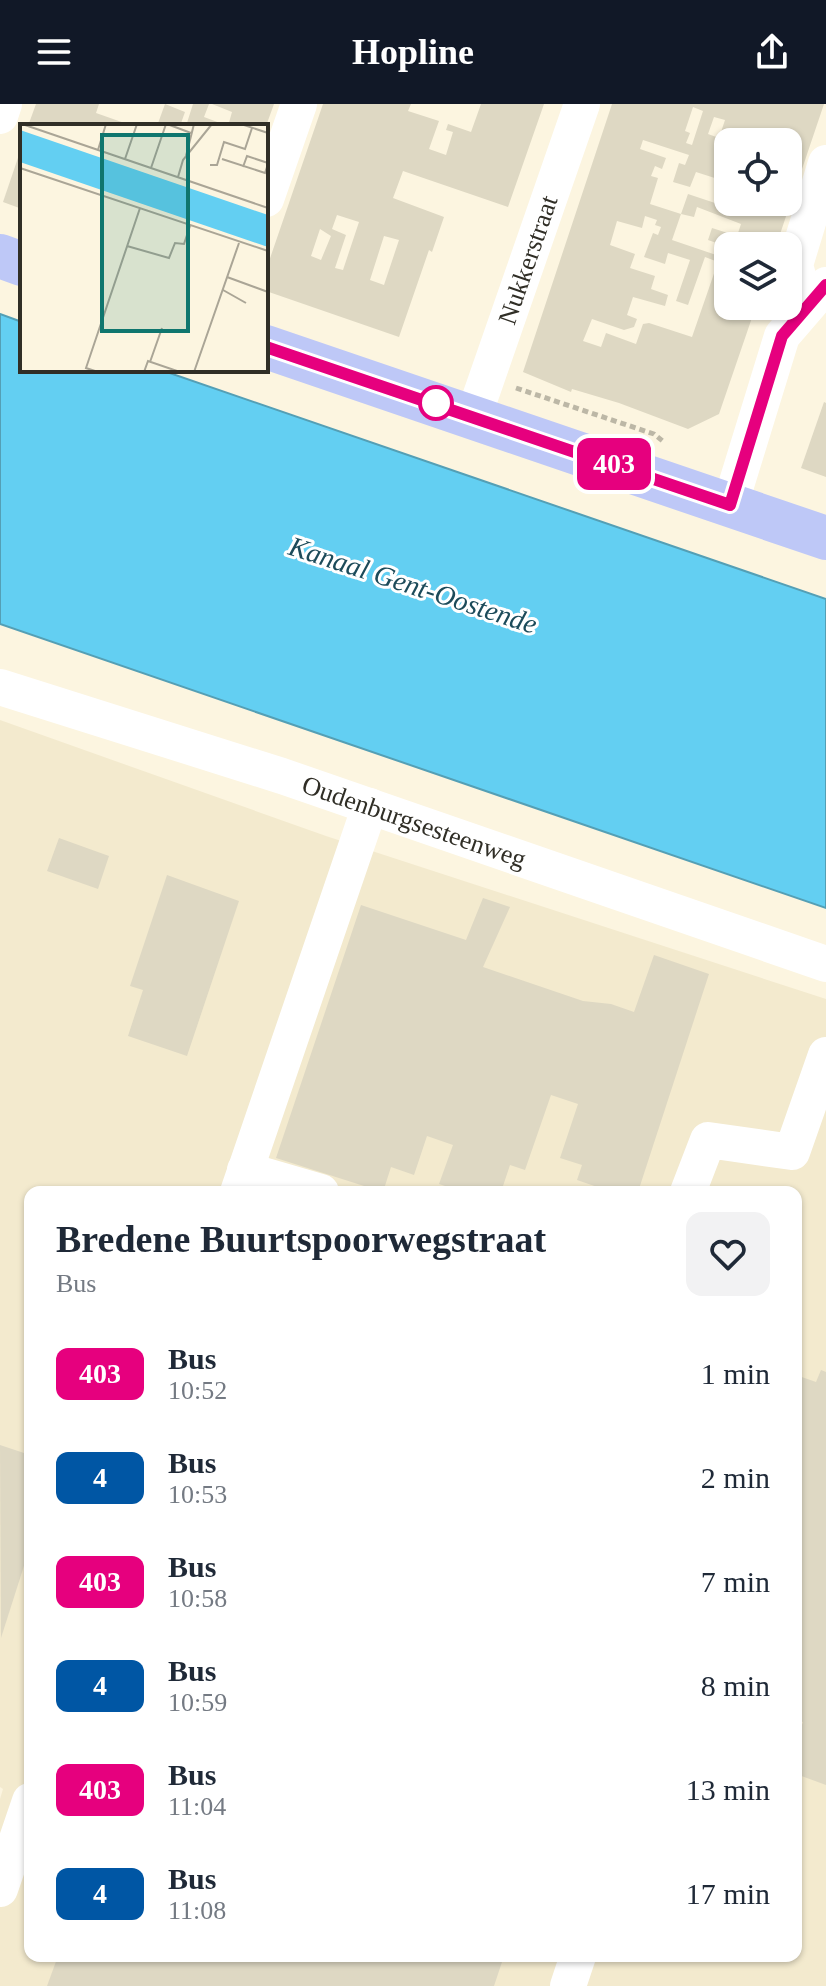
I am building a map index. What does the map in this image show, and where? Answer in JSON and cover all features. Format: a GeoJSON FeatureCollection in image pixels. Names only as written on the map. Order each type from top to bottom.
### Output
{"type":"FeatureCollection","features":[{"type":"Feature","properties":{"kind":"main road"},"geometry":{"type":"LineString","coordinates":[[0,256],[20,263]]}},
{"type":"Feature","properties":{"kind":"main road"},"geometry":{"type":"LineString","coordinates":[[268,348],[474,415],[826,538]]}},
{"type":"Feature","properties":{"kind":"street"},"geometry":{"type":"LineString","coordinates":[[0,116],[4,104]]}},
{"type":"Feature","properties":{"kind":"street"},"geometry":{"type":"LineString","coordinates":[[268,193],[299,104]]}},
{"type":"Feature","properties":{"kind":"street","name":"Nukkerstraat"},"geometry":{"type":"LineString","coordinates":[[474,415],[582,104]]}},
{"type":"Feature","properties":{"kind":"street"},"geometry":{"type":"LineString","coordinates":[[730,505],[782,336],[816,295],[795,265],[814,192],[826,163]]}},
{"type":"Feature","properties":{"kind":"street","name":"Oudenburgsesteenweg"},"geometry":{"type":"LineString","coordinates":[[0,687],[370,806],[826,964]]}},
{"type":"Feature","properties":{"kind":"street"},"geometry":{"type":"LineString","coordinates":[[277,1186],[241,1181],[370,806]]}},
{"type":"Feature","properties":{"kind":"street"},"geometry":{"type":"LineString","coordinates":[[690,1186],[708,1140],[792,1152],[826,1055]]}},
{"type":"Feature","properties":{"kind":"street"},"geometry":{"type":"LineString","coordinates":[[0,1889],[24,1819]]}},
{"type":"Feature","properties":{"kind":"street"},"geometry":{"type":"LineString","coordinates":[[568,1986],[576,1962]]}},
{"type":"Feature","properties":{"kind":"shaded area"},"geometry":{"type":"Polygon","coordinates":[[[0,720],[326,836],[826,999],[826,1986],[0,1986],[0,1799],[3,1789],[0,1787],[0,720]]]}},
{"type":"Feature","properties":{"kind":"water","name":"Kanaal Gent-Oostende"},"geometry":{"type":"Polygon","coordinates":[[[0,314],[20,321],[20,372],[167,372],[826,599],[826,908],[0,624],[0,314]]]}},
{"type":"Feature","properties":{"kind":"building"},"geometry":{"type":"Polygon","coordinates":[[[36,104],[99,104],[96,113],[127,124],[29,124],[36,104]]]}},
{"type":"Feature","properties":{"kind":"building"},"geometry":{"type":"Polygon","coordinates":[[[165,104],[185,112],[181,124],[158,124],[165,104]]]}},
{"type":"Feature","properties":{"kind":"building"},"geometry":{"type":"Polygon","coordinates":[[[193,104],[209,104],[204,117],[223,124],[187,124],[193,104]]]}},
{"type":"Feature","properties":{"kind":"building"},"geometry":{"type":"Polygon","coordinates":[[[212,104],[274,104],[267,124],[229,124],[232,112],[212,104]]]}},
{"type":"Feature","properties":{"kind":"building"},"geometry":{"type":"Polygon","coordinates":[[[323,104],[411,104],[408,111],[439,121],[429,149],[446,155],[453,132],[446,130],[448,124],[471,132],[481,104],[544,104],[508,207],[403,171],[393,198],[444,217],[432,252],[429,250],[399,337],[268,292],[268,264],[323,104]],[[337,215],[332,229],[346,235],[335,268],[343,270],[359,222],[337,215]],[[320,229],[311,256],[321,260],[331,236],[320,229]],[[384,236],[370,280],[384,285],[399,240],[384,236]]]}},
{"type":"Feature","properties":{"kind":"building"},"geometry":{"type":"Polygon","coordinates":[[[612,104],[824,104],[802,169],[802,128],[722,128],[725,120],[714,117],[708,134],[714,136],[714,178],[696,172],[690,187],[673,182],[679,163],[685,165],[689,155],[643,140],[640,149],[666,158],[662,169],[655,166],[651,176],[658,178],[650,204],[681,214],[672,240],[714,254],[714,260],[705,257],[688,305],[676,301],[690,260],[668,253],[665,264],[644,257],[653,233],[658,235],[661,227],[655,225],[657,220],[645,216],[642,228],[617,221],[610,245],[635,254],[630,268],[655,276],[651,289],[668,295],[665,306],[633,297],[627,315],[637,319],[634,327],[624,330],[592,319],[583,341],[601,347],[606,333],[636,344],[643,324],[649,323],[692,337],[714,274],[714,320],[751,320],[719,414],[688,429],[619,403],[572,389],[571,392],[523,372],[612,104]],[[693,107],[685,131],[690,133],[686,143],[692,145],[703,111],[693,107]]]}},
{"type":"Feature","properties":{"kind":"building"},"geometry":{"type":"Polygon","coordinates":[[[20,152],[20,208],[3,202],[20,152]]]}},
{"type":"Feature","properties":{"kind":"building"},"geometry":{"type":"Polygon","coordinates":[[[688,194],[714,203],[714,214],[697,207],[694,217],[681,214],[688,194]]]}},
{"type":"Feature","properties":{"kind":"building"},"geometry":{"type":"Polygon","coordinates":[[[720,216],[786,216],[781,232],[738,232],[741,224],[720,216]]]}},
{"type":"Feature","properties":{"kind":"building"},"geometry":{"type":"Polygon","coordinates":[[[712,228],[724,232],[714,232],[714,242],[708,240],[712,228]]]}},
{"type":"Feature","properties":{"kind":"building"},"geometry":{"type":"Polygon","coordinates":[[[826,403],[826,477],[801,468],[826,403]]]}},
{"type":"Feature","properties":{"kind":"building"},"geometry":{"type":"Polygon","coordinates":[[[59,838],[109,856],[98,889],[47,871],[59,838]]]}},
{"type":"Feature","properties":{"kind":"building"},"geometry":{"type":"Polygon","coordinates":[[[167,875],[239,901],[187,1056],[128,1036],[143,990],[130,986],[167,875]]]}},
{"type":"Feature","properties":{"kind":"building"},"geometry":{"type":"Polygon","coordinates":[[[483,898],[510,907],[483,967],[583,1001],[611,1004],[634,1012],[654,955],[709,974],[640,1186],[594,1186],[577,1180],[582,1165],[560,1158],[578,1104],[551,1095],[525,1170],[510,1165],[503,1186],[439,1184],[453,1145],[427,1136],[414,1175],[391,1167],[385,1186],[364,1186],[276,1158],[361,905],[466,940],[483,898]]]}},
{"type":"Feature","properties":{"kind":"building"},"geometry":{"type":"Polygon","coordinates":[[[821,1370],[826,1372],[826,1785],[802,1776],[802,1377],[816,1382],[821,1370]]]}},
{"type":"Feature","properties":{"kind":"building"},"geometry":{"type":"Polygon","coordinates":[[[0,1445],[24,1453],[24,1566],[1,1638],[0,1445]]]}},
{"type":"Feature","properties":{"kind":"building"},"geometry":{"type":"Polygon","coordinates":[[[56,1962],[502,1962],[494,1986],[47,1986],[56,1962]]]}},
{"type":"Feature","properties":{"kind":"bus line","name":"403"},"geometry":{"type":"LineString","coordinates":[[268,348],[474,415],[730,505],[782,336],[826,285]]}}]}
